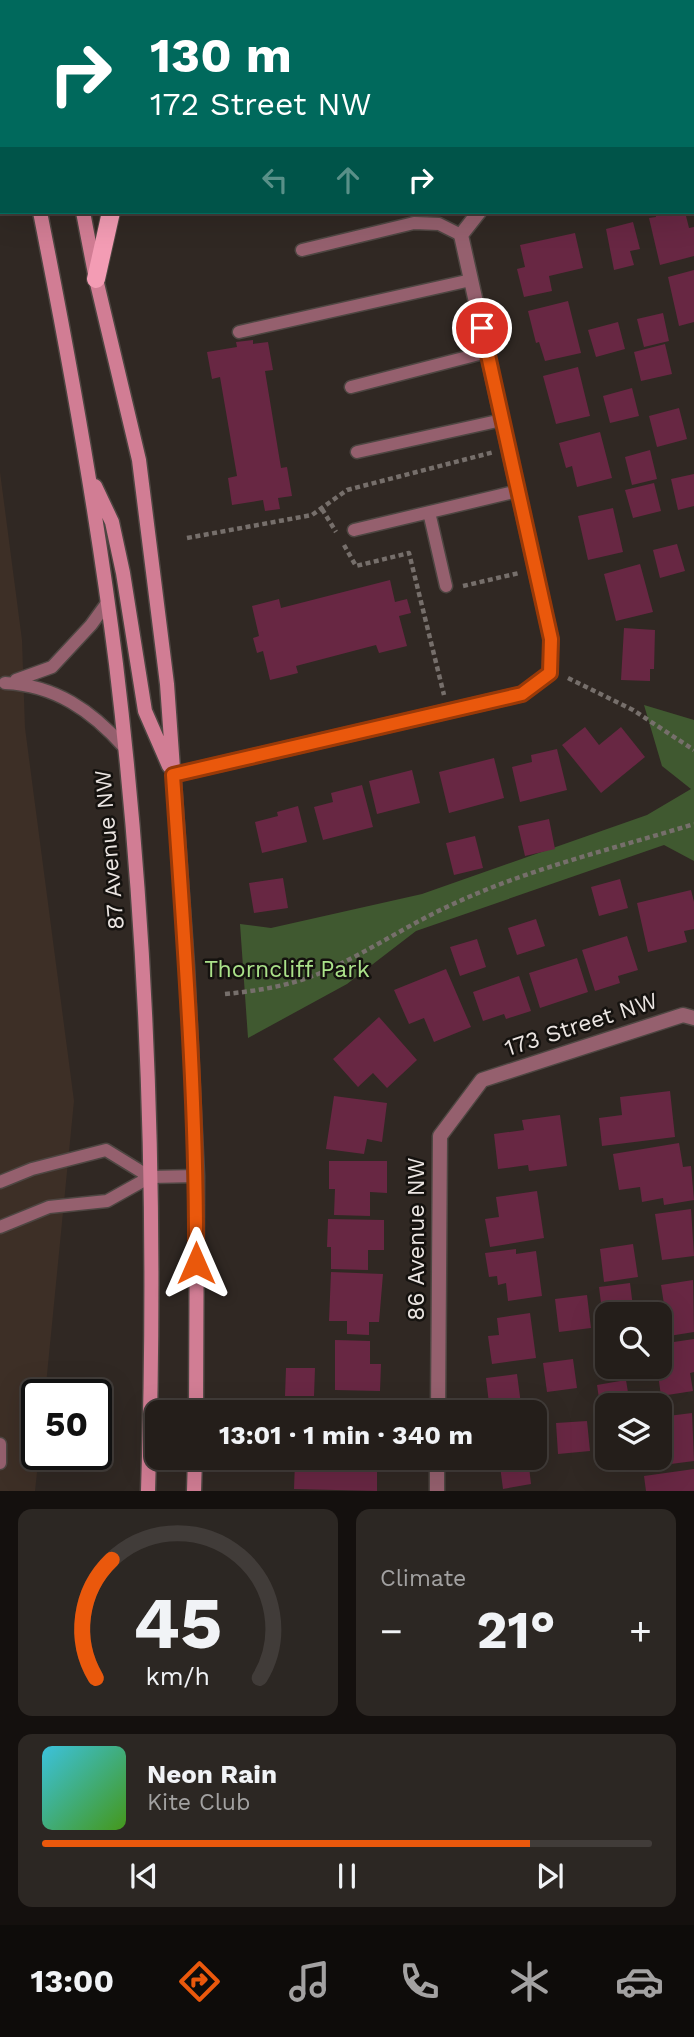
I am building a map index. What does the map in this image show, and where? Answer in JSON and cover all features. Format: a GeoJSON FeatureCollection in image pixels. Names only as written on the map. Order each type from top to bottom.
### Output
{"type":"FeatureCollection","features":[{"type":"Feature","properties":{"kind":"main road","name":"87 Avenue NW"},"geometry":{"type":"LineString","coordinates":[[40,214],[89,472],[124,747],[145,1027],[150,1177],[152,1363],[148,1491]]}},
{"type":"Feature","properties":{"kind":"main road"},"geometry":{"type":"LineString","coordinates":[[83,214],[139,460],[167,684],[187,966],[197,1176],[196,1400]]}},
{"type":"Feature","properties":{"kind":"main road"},"geometry":{"type":"LineString","coordinates":[[96,279],[111,214]]}},
{"type":"Feature","properties":{"kind":"main road"},"geometry":{"type":"LineString","coordinates":[[89,472],[112,522],[124,573],[145,710],[173,775]]}},
{"type":"Feature","properties":{"kind":"main road"},"geometry":{"type":"LineString","coordinates":[[194,1491],[195,1470]]}},
{"type":"Feature","properties":{"kind":"street"},"geometry":{"type":"LineString","coordinates":[[173,775],[522,694],[550,673],[551,639],[461,235],[477,214]]}},
{"type":"Feature","properties":{"kind":"street","name":"173 Street NW"},"geometry":{"type":"LineString","coordinates":[[482,1080],[683,1015],[694,1018]]}},
{"type":"Feature","properties":{"kind":"street","name":"86 Avenue NW"},"geometry":{"type":"LineString","coordinates":[[438,1400],[440,1136],[482,1080]]}},
{"type":"Feature","properties":{"kind":"street"},"geometry":{"type":"LineString","coordinates":[[437,1470],[437,1491]]}},
{"type":"Feature","properties":{"kind":"lane"},"geometry":{"type":"LineString","coordinates":[[302,250],[414,223],[439,224],[461,235]]}},
{"type":"Feature","properties":{"kind":"lane"},"geometry":{"type":"LineString","coordinates":[[239,332],[471,280]]}},
{"type":"Feature","properties":{"kind":"lane"},"geometry":{"type":"LineString","coordinates":[[351,387],[487,352]]}},
{"type":"Feature","properties":{"kind":"lane"},"geometry":{"type":"LineString","coordinates":[[357,452],[502,420]]}},
{"type":"Feature","properties":{"kind":"lane"},"geometry":{"type":"LineString","coordinates":[[355,530],[518,491]]}},
{"type":"Feature","properties":{"kind":"lane"},"geometry":{"type":"LineString","coordinates":[[429,512],[453,587]]}},
{"type":"Feature","properties":{"kind":"lane"},"geometry":{"type":"LineString","coordinates":[[3,683],[52,667],[91,625],[107,603]]}},
{"type":"Feature","properties":{"kind":"lane"},"geometry":{"type":"LineString","coordinates":[[3,683],[29,684],[68,701],[96,719],[124,747]]}},
{"type":"Feature","properties":{"kind":"lane"},"geometry":{"type":"LineString","coordinates":[[0,1182],[33,1169],[106,1150],[150,1177]]}},
{"type":"Feature","properties":{"kind":"lane"},"geometry":{"type":"LineString","coordinates":[[0,1227],[49,1207],[107,1201],[150,1177],[197,1176]]}},
{"type":"Feature","properties":{"kind":"lane"},"geometry":{"type":"LineString","coordinates":[[0,1444],[0,1463]]}},
{"type":"Feature","properties":{"kind":"path"},"geometry":{"type":"LineString","coordinates":[[187,538],[312,515],[347,490],[508,449]]}},
{"type":"Feature","properties":{"kind":"path"},"geometry":{"type":"LineString","coordinates":[[322,509],[356,566],[409,553],[448,711]]}},
{"type":"Feature","properties":{"kind":"path"},"geometry":{"type":"LineString","coordinates":[[453,587],[535,569]]}},
{"type":"Feature","properties":{"kind":"path"},"geometry":{"type":"LineString","coordinates":[[550,673],[580,682],[633,710],[694,750]]}},
{"type":"Feature","properties":{"kind":"path"},"geometry":{"type":"LineString","coordinates":[[225,994],[282,986],[316,975],[450,905],[501,883],[694,824]]}},
{"type":"Feature","properties":{"kind":"shaded area"},"geometry":{"type":"Polygon","coordinates":[[[0,472],[22,640],[25,728],[74,1101],[47,1379],[21,1379],[21,1470],[37,1470],[35,1491],[0,1491],[0,472]]]}},
{"type":"Feature","properties":{"kind":"green space","name":"Thorncliff Park"},"geometry":{"type":"Polygon","coordinates":[[[644,705],[694,720],[694,861],[664,845],[416,931],[347,984],[248,1038],[240,924],[271,928],[422,894],[647,815],[691,789],[662,766],[644,705]]]}},
{"type":"Feature","properties":{"kind":"building"},"geometry":{"type":"Polygon","coordinates":[[[655,214],[686,214],[689,228],[694,227],[694,256],[660,265],[649,218],[656,217],[655,214]]]}},
{"type":"Feature","properties":{"kind":"building"},"geometry":{"type":"Polygon","coordinates":[[[633,222],[640,249],[630,251],[634,265],[614,270],[606,229],[633,222]]]}},
{"type":"Feature","properties":{"kind":"building"},"geometry":{"type":"Polygon","coordinates":[[[575,233],[583,268],[549,276],[552,291],[524,297],[517,269],[525,267],[520,245],[575,233]]]}},
{"type":"Feature","properties":{"kind":"building"},"geometry":{"type":"Polygon","coordinates":[[[694,270],[694,322],[679,326],[668,277],[694,270]]]}},
{"type":"Feature","properties":{"kind":"building"},"geometry":{"type":"Polygon","coordinates":[[[568,301],[581,353],[545,361],[539,342],[536,343],[528,311],[568,301]]]}},
{"type":"Feature","properties":{"kind":"building"},"geometry":{"type":"Polygon","coordinates":[[[663,313],[669,341],[644,347],[637,319],[663,313]]]}},
{"type":"Feature","properties":{"kind":"building"},"geometry":{"type":"Polygon","coordinates":[[[618,322],[625,349],[596,357],[588,330],[618,322]]]}},
{"type":"Feature","properties":{"kind":"building"},"geometry":{"type":"Polygon","coordinates":[[[253,340],[253,344],[268,342],[273,370],[265,371],[281,468],[287,467],[292,496],[278,498],[280,509],[265,511],[263,500],[232,505],[228,478],[237,476],[220,377],[212,379],[207,352],[237,347],[236,342],[253,340]]]}},
{"type":"Feature","properties":{"kind":"building"},"geometry":{"type":"Polygon","coordinates":[[[665,344],[672,374],[641,381],[634,352],[665,344]]]}},
{"type":"Feature","properties":{"kind":"building"},"geometry":{"type":"Polygon","coordinates":[[[578,367],[590,416],[556,424],[543,376],[578,367]]]}},
{"type":"Feature","properties":{"kind":"building"},"geometry":{"type":"Polygon","coordinates":[[[632,388],[639,416],[610,423],[603,396],[632,388]]]}},
{"type":"Feature","properties":{"kind":"building"},"geometry":{"type":"Polygon","coordinates":[[[679,408],[687,439],[657,447],[649,416],[679,408]]]}},
{"type":"Feature","properties":{"kind":"building"},"geometry":{"type":"Polygon","coordinates":[[[600,432],[612,478],[577,487],[572,466],[566,468],[559,443],[600,432]]]}},
{"type":"Feature","properties":{"kind":"building"},"geometry":{"type":"Polygon","coordinates":[[[650,450],[657,479],[632,485],[625,457],[650,450]]]}},
{"type":"Feature","properties":{"kind":"building"},"geometry":{"type":"Polygon","coordinates":[[[694,474],[694,506],[678,510],[671,479],[694,474]]]}},
{"type":"Feature","properties":{"kind":"building"},"geometry":{"type":"Polygon","coordinates":[[[654,483],[661,511],[633,518],[625,490],[654,483]]]}},
{"type":"Feature","properties":{"kind":"building"},"geometry":{"type":"Polygon","coordinates":[[[613,508],[623,552],[588,560],[578,516],[613,508]]]}},
{"type":"Feature","properties":{"kind":"building"},"geometry":{"type":"Polygon","coordinates":[[[677,544],[685,571],[660,578],[653,550],[677,544]]]}},
{"type":"Feature","properties":{"kind":"building"},"geometry":{"type":"Polygon","coordinates":[[[640,564],[653,612],[616,621],[604,574],[640,564]]]}},
{"type":"Feature","properties":{"kind":"building"},"geometry":{"type":"Polygon","coordinates":[[[390,580],[395,602],[407,599],[411,613],[399,616],[407,646],[379,653],[376,645],[296,666],[298,673],[270,680],[263,651],[257,653],[253,638],[259,636],[252,606],[279,599],[281,608],[390,580]]]}},
{"type":"Feature","properties":{"kind":"building"},"geometry":{"type":"Polygon","coordinates":[[[624,628],[655,630],[654,669],[650,669],[650,681],[621,680],[624,628]]]}},
{"type":"Feature","properties":{"kind":"building"},"geometry":{"type":"Polygon","coordinates":[[[585,727],[599,745],[621,727],[645,757],[601,793],[562,745],[585,727]]]}},
{"type":"Feature","properties":{"kind":"building"},"geometry":{"type":"Polygon","coordinates":[[[557,749],[567,790],[520,802],[512,767],[532,762],[531,755],[557,749]]]}},
{"type":"Feature","properties":{"kind":"building"},"geometry":{"type":"Polygon","coordinates":[[[494,758],[504,798],[449,813],[439,772],[494,758]]]}},
{"type":"Feature","properties":{"kind":"building"},"geometry":{"type":"Polygon","coordinates":[[[412,770],[420,803],[377,814],[369,781],[412,770]]]}},
{"type":"Feature","properties":{"kind":"building"},"geometry":{"type":"Polygon","coordinates":[[[362,785],[373,827],[323,840],[314,807],[333,802],[331,793],[362,785]]]}},
{"type":"Feature","properties":{"kind":"building"},"geometry":{"type":"Polygon","coordinates":[[[298,806],[307,842],[262,853],[255,822],[278,816],[277,812],[298,806]]]}},
{"type":"Feature","properties":{"kind":"building"},"geometry":{"type":"Polygon","coordinates":[[[549,819],[555,849],[525,856],[518,826],[549,819]]]}},
{"type":"Feature","properties":{"kind":"building"},"geometry":{"type":"Polygon","coordinates":[[[475,836],[483,868],[454,875],[446,843],[475,836]]]}},
{"type":"Feature","properties":{"kind":"building"},"geometry":{"type":"Polygon","coordinates":[[[283,878],[288,908],[254,913],[249,883],[283,878]]]}},
{"type":"Feature","properties":{"kind":"building"},"geometry":{"type":"Polygon","coordinates":[[[620,879],[628,908],[599,916],[591,887],[620,879]]]}},
{"type":"Feature","properties":{"kind":"building"},"geometry":{"type":"Polygon","coordinates":[[[691,890],[694,929],[684,931],[687,942],[648,952],[637,903],[691,890]]]}},
{"type":"Feature","properties":{"kind":"building"},"geometry":{"type":"Polygon","coordinates":[[[536,919],[545,946],[517,955],[508,928],[536,919]]]}},
{"type":"Feature","properties":{"kind":"building"},"geometry":{"type":"Polygon","coordinates":[[[627,936],[638,970],[618,976],[620,983],[595,991],[582,950],[627,936]]]}},
{"type":"Feature","properties":{"kind":"building"},"geometry":{"type":"Polygon","coordinates":[[[477,939],[486,967],[460,976],[450,947],[477,939]]]}},
{"type":"Feature","properties":{"kind":"building"},"geometry":{"type":"Polygon","coordinates":[[[577,958],[588,992],[540,1008],[529,973],[577,958]]]}},
{"type":"Feature","properties":{"kind":"building"},"geometry":{"type":"Polygon","coordinates":[[[446,969],[471,1027],[434,1042],[424,1018],[409,1024],[394,990],[446,969]]]}},
{"type":"Feature","properties":{"kind":"building"},"geometry":{"type":"Polygon","coordinates":[[[519,976],[531,1011],[506,1019],[504,1014],[483,1021],[473,992],[519,976]]]}},
{"type":"Feature","properties":{"kind":"building"},"geometry":{"type":"Polygon","coordinates":[[[379,1017],[417,1060],[387,1088],[373,1073],[358,1087],[333,1059],[379,1017]]]}},
{"type":"Feature","properties":{"kind":"building"},"geometry":{"type":"Polygon","coordinates":[[[670,1091],[675,1137],[602,1146],[599,1118],[622,1115],[620,1097],[670,1091]]]}},
{"type":"Feature","properties":{"kind":"building"},"geometry":{"type":"Polygon","coordinates":[[[334,1096],[387,1103],[382,1142],[367,1139],[364,1154],[326,1149],[334,1096]]]}},
{"type":"Feature","properties":{"kind":"building"},"geometry":{"type":"Polygon","coordinates":[[[560,1115],[567,1166],[529,1171],[528,1165],[498,1169],[494,1134],[524,1130],[522,1120],[560,1115]]]}},
{"type":"Feature","properties":{"kind":"building"},"geometry":{"type":"Polygon","coordinates":[[[679,1143],[683,1167],[691,1166],[694,1200],[664,1205],[663,1198],[642,1202],[640,1187],[619,1190],[613,1154],[679,1143]]]}},
{"type":"Feature","properties":{"kind":"building"},"geometry":{"type":"Polygon","coordinates":[[[329,1161],[387,1161],[387,1193],[370,1192],[370,1216],[334,1215],[335,1189],[329,1189],[329,1161]]]}},
{"type":"Feature","properties":{"kind":"building"},"geometry":{"type":"Polygon","coordinates":[[[537,1191],[544,1238],[490,1247],[485,1219],[499,1217],[496,1197],[537,1191]]]}},
{"type":"Feature","properties":{"kind":"building"},"geometry":{"type":"Polygon","coordinates":[[[691,1209],[694,1256],[662,1260],[655,1214],[691,1209]]]}},
{"type":"Feature","properties":{"kind":"building"},"geometry":{"type":"Polygon","coordinates":[[[328,1219],[384,1220],[384,1250],[368,1250],[368,1270],[331,1269],[331,1247],[327,1247],[328,1219]]]}},
{"type":"Feature","properties":{"kind":"building"},"geometry":{"type":"Polygon","coordinates":[[[633,1244],[638,1277],[604,1282],[600,1249],[633,1244]]]}},
{"type":"Feature","properties":{"kind":"building"},"geometry":{"type":"Polygon","coordinates":[[[516,1249],[516,1254],[536,1251],[542,1296],[508,1301],[506,1283],[498,1285],[497,1276],[489,1277],[485,1253],[516,1249]]]}},
{"type":"Feature","properties":{"kind":"building"},"geometry":{"type":"Polygon","coordinates":[[[331,1272],[383,1274],[379,1322],[369,1322],[369,1335],[347,1334],[347,1321],[329,1321],[331,1272]]]}},
{"type":"Feature","properties":{"kind":"building"},"geometry":{"type":"Polygon","coordinates":[[[693,1280],[694,1332],[672,1336],[672,1302],[664,1302],[661,1285],[693,1280]]]}},
{"type":"Feature","properties":{"kind":"building"},"geometry":{"type":"Polygon","coordinates":[[[630,1283],[632,1302],[601,1302],[599,1287],[630,1283]]]}},
{"type":"Feature","properties":{"kind":"building"},"geometry":{"type":"Polygon","coordinates":[[[587,1295],[591,1328],[559,1332],[555,1299],[587,1295]]]}},
{"type":"Feature","properties":{"kind":"building"},"geometry":{"type":"Polygon","coordinates":[[[530,1313],[536,1358],[492,1364],[488,1336],[499,1335],[497,1318],[530,1313]]]}},
{"type":"Feature","properties":{"kind":"building"},"geometry":{"type":"Polygon","coordinates":[[[694,1339],[694,1372],[690,1373],[693,1391],[661,1393],[659,1379],[672,1379],[672,1342],[694,1339]]]}},
{"type":"Feature","properties":{"kind":"building"},"geometry":{"type":"Polygon","coordinates":[[[335,1340],[370,1341],[370,1364],[381,1364],[380,1391],[335,1390],[335,1340]]]}},
{"type":"Feature","properties":{"kind":"building"},"geometry":{"type":"Polygon","coordinates":[[[573,1359],[577,1388],[547,1392],[543,1363],[573,1359]]]}},
{"type":"Feature","properties":{"kind":"building"},"geometry":{"type":"Polygon","coordinates":[[[286,1368],[315,1368],[314,1396],[285,1396],[286,1368]]]}},
{"type":"Feature","properties":{"kind":"building"},"geometry":{"type":"Polygon","coordinates":[[[517,1374],[520,1400],[489,1400],[486,1378],[517,1374]]]}},
{"type":"Feature","properties":{"kind":"building"},"geometry":{"type":"Polygon","coordinates":[[[626,1380],[628,1393],[598,1393],[597,1385],[626,1380]]]}},
{"type":"Feature","properties":{"kind":"building"},"geometry":{"type":"Polygon","coordinates":[[[692,1413],[694,1461],[672,1464],[672,1416],[692,1413]]]}},
{"type":"Feature","properties":{"kind":"building"},"geometry":{"type":"Polygon","coordinates":[[[587,1421],[590,1451],[558,1454],[556,1423],[587,1421]]]}},
{"type":"Feature","properties":{"kind":"building"},"geometry":{"type":"Polygon","coordinates":[[[694,1469],[694,1491],[646,1491],[644,1476],[694,1469]]]}},
{"type":"Feature","properties":{"kind":"building"},"geometry":{"type":"Polygon","coordinates":[[[295,1470],[377,1470],[377,1491],[294,1489],[295,1470]]]}},
{"type":"Feature","properties":{"kind":"building"},"geometry":{"type":"Polygon","coordinates":[[[501,1470],[529,1470],[531,1484],[503,1489],[501,1470]]]}},
{"type":"Feature","properties":{"kind":"route"},"geometry":{"type":"LineString","coordinates":[[196,1263],[197,1176],[187,966],[173,775],[522,694],[550,673],[551,639],[482,328]]}}]}
